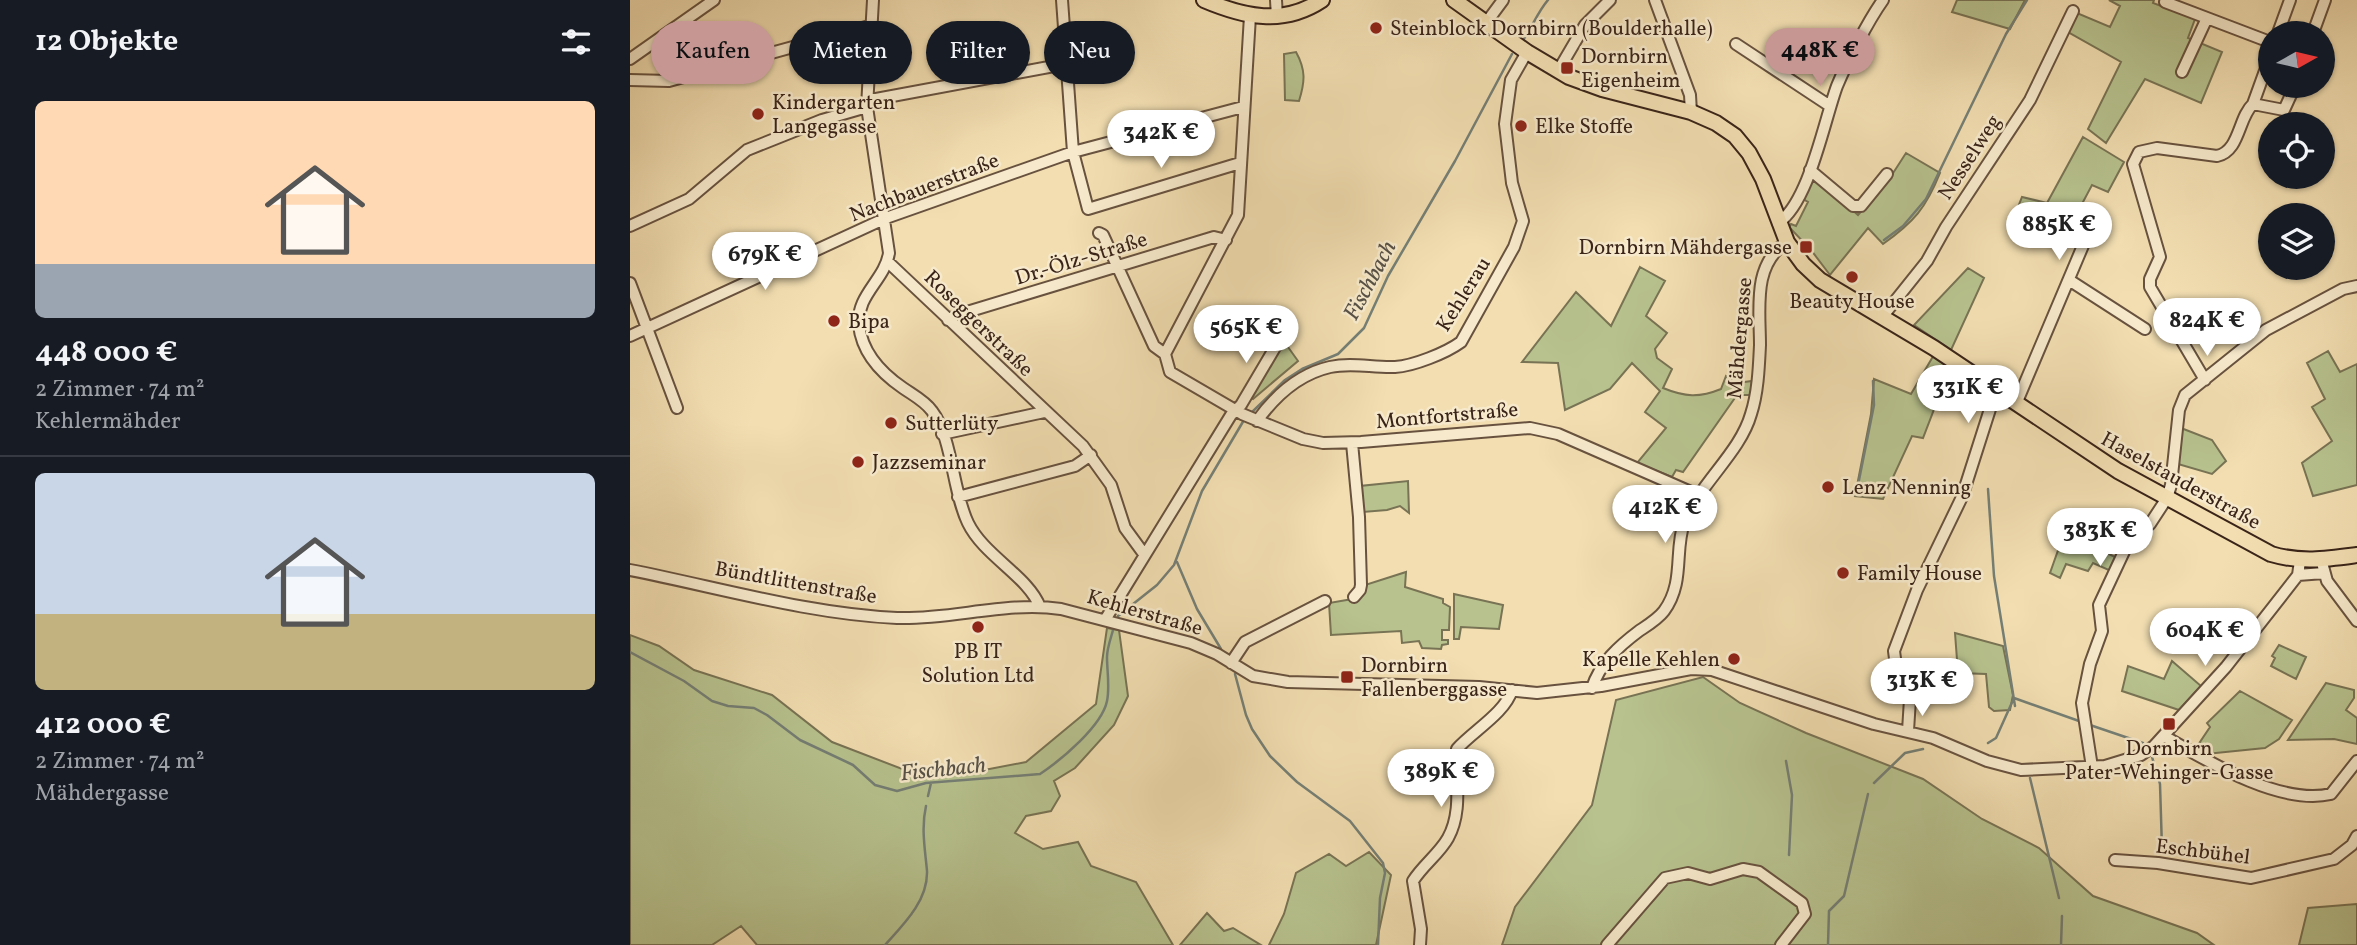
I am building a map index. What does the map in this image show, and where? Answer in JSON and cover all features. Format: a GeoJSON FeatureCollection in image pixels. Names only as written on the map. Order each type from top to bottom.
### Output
{"type":"FeatureCollection","features":[{"type":"Feature","properties":{"kind":"main road"},"geometry":{"type":"LineString","coordinates":[[1205,0],[1250,16],[1277,17],[1297,12],[1322,0]]}},
{"type":"Feature","properties":{"kind":"main road","name":"Haselstauderstraße"},"geometry":{"type":"LineString","coordinates":[[1454,0],[1558,71],[1602,89],[1691,112],[1716,123],[1743,145],[1763,179],[1787,242],[1803,264],[1820,280],[1883,316],[2118,471],[2299,568],[2323,566],[2357,555]]}},
{"type":"Feature","properties":{"kind":"street"},"geometry":{"type":"LineString","coordinates":[[630,59],[702,5],[714,0]]}},
{"type":"Feature","properties":{"kind":"street"},"geometry":{"type":"LineString","coordinates":[[873,0],[873,21]]}},
{"type":"Feature","properties":{"kind":"street"},"geometry":{"type":"LineString","coordinates":[[1062,0],[1063,21]]}},
{"type":"Feature","properties":{"kind":"street"},"geometry":{"type":"LineString","coordinates":[[1276,0],[1277,17]]}},
{"type":"Feature","properties":{"kind":"street"},"geometry":{"type":"LineString","coordinates":[[1486,23],[1503,0]]}},
{"type":"Feature","properties":{"kind":"street"},"geometry":{"type":"LineString","coordinates":[[1558,71],[1585,25],[1610,0]]}},
{"type":"Feature","properties":{"kind":"street"},"geometry":{"type":"LineString","coordinates":[[1655,0],[1690,94],[1691,112]]}},
{"type":"Feature","properties":{"kind":"street"},"geometry":{"type":"LineString","coordinates":[[1778,223],[1788,217],[1810,170],[1838,84],[1883,0]]}},
{"type":"Feature","properties":{"kind":"street"},"geometry":{"type":"LineString","coordinates":[[2282,21],[2290,0]]}},
{"type":"Feature","properties":{"kind":"street"},"geometry":{"type":"LineString","coordinates":[[2317,21],[2325,0]]}},
{"type":"Feature","properties":{"kind":"street"},"geometry":{"type":"LineString","coordinates":[[2165,2],[2258,37]]}},
{"type":"Feature","properties":{"kind":"street","name":"Nesselweg"},"geometry":{"type":"LineString","coordinates":[[1883,316],[1927,261],[2030,100],[2073,11]]}},
{"type":"Feature","properties":{"kind":"street"},"geometry":{"type":"LineString","coordinates":[[1165,357],[1238,215],[1250,16]]}},
{"type":"Feature","properties":{"kind":"street"},"geometry":{"type":"LineString","coordinates":[[2182,72],[2207,18]]}},
{"type":"Feature","properties":{"kind":"street"},"geometry":{"type":"LineString","coordinates":[[1736,44],[1830,106]]}},
{"type":"Feature","properties":{"kind":"street"},"geometry":{"type":"LineString","coordinates":[[630,80],[669,81],[789,48]]}},
{"type":"Feature","properties":{"kind":"street","name":"Kehlerau"},"geometry":{"type":"LineString","coordinates":[[1255,420],[1290,386],[1320,370],[1354,364],[1398,367],[1451,349],[1461,342],[1514,247],[1523,221],[1512,183],[1505,124],[1511,80],[1527,52]]}},
{"type":"Feature","properties":{"kind":"street"},"geometry":{"type":"LineString","coordinates":[[630,226],[689,199],[747,150],[876,99],[1044,68]]}},
{"type":"Feature","properties":{"kind":"street"},"geometry":{"type":"LineString","coordinates":[[868,84],[867,103],[889,244],[888,262],[863,300],[859,312],[865,349],[881,370],[929,407],[939,423],[958,497],[968,524],[977,538],[1026,587],[1040,607]]}},
{"type":"Feature","properties":{"kind":"street"},"geometry":{"type":"LineString","coordinates":[[1067,84],[1073,152],[1087,209],[1240,163]]}},
{"type":"Feature","properties":{"kind":"street"},"geometry":{"type":"LineString","coordinates":[[2205,380],[2150,287],[2150,279],[2160,257],[2133,164],[2139,152],[2150,148],[2221,156],[2233,144],[2258,90]]}},
{"type":"Feature","properties":{"kind":"street"},"geometry":{"type":"LineString","coordinates":[[2253,104],[2284,110],[2290,98]]}},
{"type":"Feature","properties":{"kind":"street","name":"Nachbauerstraße"},"geometry":{"type":"LineString","coordinates":[[630,336],[886,218],[1073,152],[1243,107]]}},
{"type":"Feature","properties":{"kind":"street"},"geometry":{"type":"LineString","coordinates":[[1810,170],[1853,206],[1861,206],[1887,174]]}},
{"type":"Feature","properties":{"kind":"street"},"geometry":{"type":"LineString","coordinates":[[2016,404],[2090,229]]}},
{"type":"Feature","properties":{"kind":"street","name":"Montfortstraße"},"geometry":{"type":"LineString","coordinates":[[1099,233],[1103,235],[1154,346],[1165,357],[1170,372],[1255,420],[1303,439],[1323,443],[1352,443],[1526,427],[1542,429],[1700,496]]}},
{"type":"Feature","properties":{"kind":"street","name":"Dr.-Ölz-Straße"},"geometry":{"type":"LineString","coordinates":[[948,320],[1214,237],[1226,240]]}},
{"type":"Feature","properties":{"kind":"street","name":"Mähdergasse"},"geometry":{"type":"LineString","coordinates":[[1592,688],[1601,668],[1615,651],[1657,618],[1670,600],[1678,575],[1682,530],[1751,415],[1760,348],[1760,283],[1766,264],[1778,248],[1787,242]]}},
{"type":"Feature","properties":{"kind":"street","name":"Roseggerstraße"},"geometry":{"type":"LineString","coordinates":[[888,262],[1091,455],[1111,485],[1125,528],[1144,554]]}},
{"type":"Feature","properties":{"kind":"street"},"geometry":{"type":"LineString","coordinates":[[2069,280],[2145,329]]}},
{"type":"Feature","properties":{"kind":"street"},"geometry":{"type":"LineString","coordinates":[[630,283],[677,408]]}},
{"type":"Feature","properties":{"kind":"street"},"geometry":{"type":"LineString","coordinates":[[2092,767],[2081,703],[2090,664],[2102,631],[2099,613],[2102,595],[2128,542],[2150,524],[2166,498],[2171,485],[2179,410],[2185,395],[2266,330],[2343,289],[2357,286]]}},
{"type":"Feature","properties":{"kind":"street"},"geometry":{"type":"LineString","coordinates":[[1105,620],[1231,415],[1239,412],[1280,339]]}},
{"type":"Feature","properties":{"kind":"street"},"geometry":{"type":"LineString","coordinates":[[1908,731],[1911,706],[1908,690],[1896,666],[1895,648],[1917,590],[1962,497],[1991,406],[1999,392]]}},
{"type":"Feature","properties":{"kind":"street"},"geometry":{"type":"LineString","coordinates":[[942,434],[1044,412]]}},
{"type":"Feature","properties":{"kind":"street","name":"Montfortstraße"},"geometry":{"type":"LineString","coordinates":[[1352,443],[1359,517],[1361,585],[1354,597]]}},
{"type":"Feature","properties":{"kind":"street"},"geometry":{"type":"LineString","coordinates":[[958,497],[1075,466],[1091,455]]}},
{"type":"Feature","properties":{"kind":"street"},"geometry":{"type":"LineString","coordinates":[[2323,566],[2327,580],[2357,621]]}},
{"type":"Feature","properties":{"kind":"street","name":"Kehlerstraße"},"geometry":{"type":"LineString","coordinates":[[1040,607],[1061,609],[1191,643],[1252,676],[1288,682],[1387,683],[1537,693],[1592,688],[1691,669],[1712,670],[1874,724],[1933,738],[1987,761],[2032,771],[2105,766],[2141,755],[2164,736],[2226,667],[2299,568]]}},
{"type":"Feature","properties":{"kind":"street","name":"Bündtlittenstraße"},"geometry":{"type":"LineString","coordinates":[[630,570],[824,610],[877,617],[920,618],[1040,607]]}},
{"type":"Feature","properties":{"kind":"street"},"geometry":{"type":"LineString","coordinates":[[1231,663],[1245,642],[1325,601]]}},
{"type":"Feature","properties":{"kind":"street"},"geometry":{"type":"LineString","coordinates":[[1420,945],[1422,929],[1413,881],[1447,839],[1455,823],[1457,750],[1471,734],[1496,714],[1510,697],[1512,690]]}},
{"type":"Feature","properties":{"kind":"street"},"geometry":{"type":"LineString","coordinates":[[2164,736],[2236,776],[2303,796],[2331,794],[2357,761]]}},
{"type":"Feature","properties":{"kind":"street","name":"Eschbühel"},"geometry":{"type":"LineString","coordinates":[[2115,860],[2158,863],[2251,878],[2334,859],[2352,845],[2357,836]]}},
{"type":"Feature","properties":{"kind":"street"},"geometry":{"type":"LineString","coordinates":[[1607,945],[1665,878],[1688,873],[1710,879],[1743,869],[1759,872],[1802,903],[1805,914],[1781,945]]}},
{"type":"Feature","properties":{"kind":"green space"},"geometry":{"type":"Polygon","coordinates":[[[1957,0],[2025,0],[2010,29],[1952,12],[1957,0]]]}},
{"type":"Feature","properties":{"kind":"green space"},"geometry":{"type":"Polygon","coordinates":[[[2109,0],[2154,0],[2153,3],[2195,19],[2188,38],[2222,52],[2201,103],[2145,79],[2106,143],[2088,129],[2121,62],[2068,32],[2077,13],[2110,27],[2120,6],[2109,0]]]}},
{"type":"Feature","properties":{"kind":"green space"},"geometry":{"type":"Polygon","coordinates":[[[1296,52],[1304,76],[1302,88],[1299,101],[1285,100],[1284,54],[1296,52]]]}},
{"type":"Feature","properties":{"kind":"green space"},"geometry":{"type":"Polygon","coordinates":[[[2083,137],[2124,162],[2108,192],[2092,185],[2074,219],[2056,211],[2042,241],[2011,225],[2022,197],[2047,203],[2083,137]]]}},
{"type":"Feature","properties":{"kind":"green space"},"geometry":{"type":"Polygon","coordinates":[[[1906,153],[1940,173],[1930,196],[1911,221],[1883,244],[1868,228],[1830,275],[1789,227],[1791,224],[1796,226],[1808,202],[1801,198],[1814,180],[1825,185],[1858,215],[1888,181],[1906,153]]]}},
{"type":"Feature","properties":{"kind":"green space"},"geometry":{"type":"Polygon","coordinates":[[[1640,267],[1665,281],[1646,316],[1667,333],[1655,349],[1657,358],[1672,369],[1663,388],[1685,395],[1699,395],[1721,389],[1726,376],[1737,383],[1752,381],[1750,395],[1737,395],[1683,472],[1676,470],[1672,477],[1637,463],[1666,428],[1645,412],[1660,391],[1632,363],[1610,389],[1565,410],[1558,363],[1522,362],[1576,292],[1611,326],[1640,267]]]}},
{"type":"Feature","properties":{"kind":"green space"},"geometry":{"type":"Polygon","coordinates":[[[1968,268],[1984,278],[1951,350],[1914,325],[1968,268]]]}},
{"type":"Feature","properties":{"kind":"green space"},"geometry":{"type":"Polygon","coordinates":[[[1283,340],[1298,361],[1253,399],[1248,396],[1283,340]]]}},
{"type":"Feature","properties":{"kind":"green space"},"geometry":{"type":"Polygon","coordinates":[[[2328,351],[2340,372],[2357,364],[2357,485],[2313,496],[2302,463],[2332,441],[2312,407],[2325,399],[2307,363],[2328,351]]]}},
{"type":"Feature","properties":{"kind":"green space"},"geometry":{"type":"Polygon","coordinates":[[[1935,353],[1951,365],[1923,438],[1912,436],[1883,499],[1855,496],[1871,414],[1874,379],[1911,394],[1935,353]]]}},
{"type":"Feature","properties":{"kind":"green space"},"geometry":{"type":"Polygon","coordinates":[[[2181,428],[2212,440],[2226,461],[2212,474],[2178,464],[2181,428]]]}},
{"type":"Feature","properties":{"kind":"green space"},"geometry":{"type":"Polygon","coordinates":[[[1408,481],[1409,513],[1400,506],[1363,512],[1360,486],[1408,481]]]}},
{"type":"Feature","properties":{"kind":"green space"},"geometry":{"type":"Polygon","coordinates":[[[2088,515],[2108,527],[2106,534],[2110,536],[2103,551],[2117,558],[2111,571],[2093,563],[2088,571],[2066,564],[2060,578],[2050,573],[2061,542],[2073,523],[2082,527],[2088,515]]]}},
{"type":"Feature","properties":{"kind":"green space"},"geometry":{"type":"Polygon","coordinates":[[[1406,572],[1405,587],[1443,599],[1443,603],[1450,607],[1449,630],[1442,630],[1442,640],[1448,640],[1448,644],[1442,645],[1441,649],[1422,648],[1419,641],[1402,643],[1401,631],[1331,635],[1329,603],[1358,598],[1365,585],[1406,572]]]}},
{"type":"Feature","properties":{"kind":"green space"},"geometry":{"type":"Polygon","coordinates":[[[1454,594],[1503,605],[1499,629],[1461,627],[1459,639],[1454,639],[1454,594]]]}},
{"type":"Feature","properties":{"kind":"green space"},"geometry":{"type":"Polygon","coordinates":[[[1107,628],[1119,630],[1128,696],[1114,725],[1075,768],[1054,781],[1060,796],[1051,811],[1026,816],[1015,833],[1043,849],[1078,842],[1091,866],[1136,882],[1173,945],[757,945],[741,926],[712,945],[630,945],[630,635],[659,646],[694,670],[772,695],[832,742],[910,772],[979,771],[1026,762],[1096,704],[1107,628]]]}},
{"type":"Feature","properties":{"kind":"green space"},"geometry":{"type":"Polygon","coordinates":[[[1955,633],[2003,646],[2013,695],[2010,710],[1994,711],[1989,707],[1986,674],[1958,673],[1955,633]]]}},
{"type":"Feature","properties":{"kind":"green space"},"geometry":{"type":"Polygon","coordinates":[[[2279,645],[2306,657],[2296,679],[2271,666],[2275,658],[2272,656],[2279,645]]]}},
{"type":"Feature","properties":{"kind":"green space"},"geometry":{"type":"Polygon","coordinates":[[[2172,661],[2201,686],[2179,710],[2122,691],[2128,666],[2164,679],[2172,661]]]}},
{"type":"Feature","properties":{"kind":"green space"},"geometry":{"type":"Polygon","coordinates":[[[1703,677],[1740,703],[1806,733],[1923,779],[1982,819],[2039,848],[2093,896],[2197,933],[2214,945],[1502,945],[1515,907],[1592,805],[1616,700],[1703,677]]]}},
{"type":"Feature","properties":{"kind":"green space"},"geometry":{"type":"Polygon","coordinates":[[[2326,683],[2354,690],[2354,698],[2346,710],[2357,718],[2357,744],[2334,739],[2288,740],[2326,683]]]}},
{"type":"Feature","properties":{"kind":"green space"},"geometry":{"type":"Polygon","coordinates":[[[2240,691],[2292,720],[2279,739],[2265,748],[2206,754],[2196,748],[2210,727],[2207,723],[2240,691]]]}},
{"type":"Feature","properties":{"kind":"green space"},"geometry":{"type":"Polygon","coordinates":[[[1369,852],[1391,875],[1376,945],[1269,945],[1284,914],[1296,873],[1329,854],[1346,866],[1369,852]]]}},
{"type":"Feature","properties":{"kind":"green space"},"geometry":{"type":"Polygon","coordinates":[[[2357,904],[2357,945],[2299,945],[2308,908],[2357,904]]]}},
{"type":"Feature","properties":{"kind":"green space"},"geometry":{"type":"Polygon","coordinates":[[[1207,913],[1224,931],[1233,928],[1261,945],[1180,945],[1207,913]]]}},
{"type":"Feature","properties":{"kind":"waterway","name":"Fischbach"},"geometry":{"type":"LineString","coordinates":[[1523,40],[1548,0]]}},
{"type":"Feature","properties":{"kind":"waterway"},"geometry":{"type":"LineString","coordinates":[[1884,240],[1903,226],[1926,199],[2006,34],[2027,0]]}},
{"type":"Feature","properties":{"kind":"waterway","name":"Fischbach"},"geometry":{"type":"LineString","coordinates":[[1249,415],[1285,380],[1302,369],[1338,354],[1364,328],[1388,276],[1455,161],[1512,54]]}},
{"type":"Feature","properties":{"kind":"waterway"},"geometry":{"type":"LineString","coordinates":[[1856,495],[1874,405],[1873,381]]}},
{"type":"Feature","properties":{"kind":"waterway","name":"Fischbach"},"geometry":{"type":"LineString","coordinates":[[1118,616],[1157,585],[1174,565],[1202,491],[1244,420]]}},
{"type":"Feature","properties":{"kind":"waterway"},"geometry":{"type":"LineString","coordinates":[[1988,489],[1994,576],[2015,706]]}},
{"type":"Feature","properties":{"kind":"waterway"},"geometry":{"type":"LineString","coordinates":[[1177,562],[1197,609],[1221,649]]}},
{"type":"Feature","properties":{"kind":"waterway","name":"Fischbach"},"geometry":{"type":"LineString","coordinates":[[630,652],[684,681],[712,701],[728,706],[754,708],[800,740],[853,765],[875,785],[897,791],[926,783],[1040,774],[1049,768],[1079,742],[1104,711],[1108,690],[1107,654],[1113,630]]}},
{"type":"Feature","properties":{"kind":"waterway"},"geometry":{"type":"LineString","coordinates":[[1235,674],[1246,715],[1270,756],[1297,782],[1350,821],[1383,863],[1385,873],[1380,898],[1378,945]]}},
{"type":"Feature","properties":{"kind":"waterway"},"geometry":{"type":"LineString","coordinates":[[1988,743],[1996,738],[2014,698],[2079,721]]}},
{"type":"Feature","properties":{"kind":"waterway"},"geometry":{"type":"LineString","coordinates":[[2090,725],[2143,743]]}},
{"type":"Feature","properties":{"kind":"waterway"},"geometry":{"type":"LineString","coordinates":[[1874,783],[1905,753],[1923,749]]}},
{"type":"Feature","properties":{"kind":"waterway"},"geometry":{"type":"LineString","coordinates":[[2152,757],[2160,784],[2162,849]]}},
{"type":"Feature","properties":{"kind":"waterway"},"geometry":{"type":"LineString","coordinates":[[1786,761],[1792,795],[1789,855]]}},
{"type":"Feature","properties":{"kind":"waterway"},"geometry":{"type":"LineString","coordinates":[[2030,778],[2059,898]]}},
{"type":"Feature","properties":{"kind":"waterway"},"geometry":{"type":"LineString","coordinates":[[928,796],[931,783]]}},
{"type":"Feature","properties":{"kind":"waterway"},"geometry":{"type":"LineString","coordinates":[[1828,945],[1829,911],[1844,896],[1868,794]]}},
{"type":"Feature","properties":{"kind":"waterway"},"geometry":{"type":"LineString","coordinates":[[885,945],[913,912],[926,882],[926,806]]}},
{"type":"Feature","properties":{"kind":"waterway"},"geometry":{"type":"LineString","coordinates":[[2061,945],[2062,916]]}},
{"type":"Feature","properties":{"kind":"place","name":"Steinblock Dornbirn (Boulderhalle)"},"geometry":{"type":"Point","coordinates":[1376,28]}},
{"type":"Feature","properties":{"kind":"place","name":"Dornbirn Eigenheim"},"geometry":{"type":"Point","coordinates":[1567,68]}},
{"type":"Feature","properties":{"kind":"place","name":"Kindergarten Langegasse"},"geometry":{"type":"Point","coordinates":[758,114]}},
{"type":"Feature","properties":{"kind":"place","name":"Elke Stoffe"},"geometry":{"type":"Point","coordinates":[1521,126]}},
{"type":"Feature","properties":{"kind":"place","name":"Dornbirn Mähdergasse"},"geometry":{"type":"Point","coordinates":[1806,247]}},
{"type":"Feature","properties":{"kind":"place","name":"Beauty House"},"geometry":{"type":"Point","coordinates":[1852,277]}},
{"type":"Feature","properties":{"kind":"place","name":"Bipa"},"geometry":{"type":"Point","coordinates":[834,321]}},
{"type":"Feature","properties":{"kind":"place","name":"Sutterlüty"},"geometry":{"type":"Point","coordinates":[891,423]}},
{"type":"Feature","properties":{"kind":"place","name":"Jazzseminar"},"geometry":{"type":"Point","coordinates":[858,462]}},
{"type":"Feature","properties":{"kind":"place","name":"Lenz Nenning"},"geometry":{"type":"Point","coordinates":[1828,487]}},
{"type":"Feature","properties":{"kind":"place","name":"Family House"},"geometry":{"type":"Point","coordinates":[1843,573]}},
{"type":"Feature","properties":{"kind":"place","name":"PB IT Solution Ltd"},"geometry":{"type":"Point","coordinates":[978,627]}},
{"type":"Feature","properties":{"kind":"place","name":"Kapelle Kehlen"},"geometry":{"type":"Point","coordinates":[1734,659]}},
{"type":"Feature","properties":{"kind":"place","name":"Dornbirn Fallenberggasse"},"geometry":{"type":"Point","coordinates":[1347,677]}},
{"type":"Feature","properties":{"kind":"place","name":"Dornbirn Pater-Wehinger-Gasse"},"geometry":{"type":"Point","coordinates":[2169,724]}}]}
